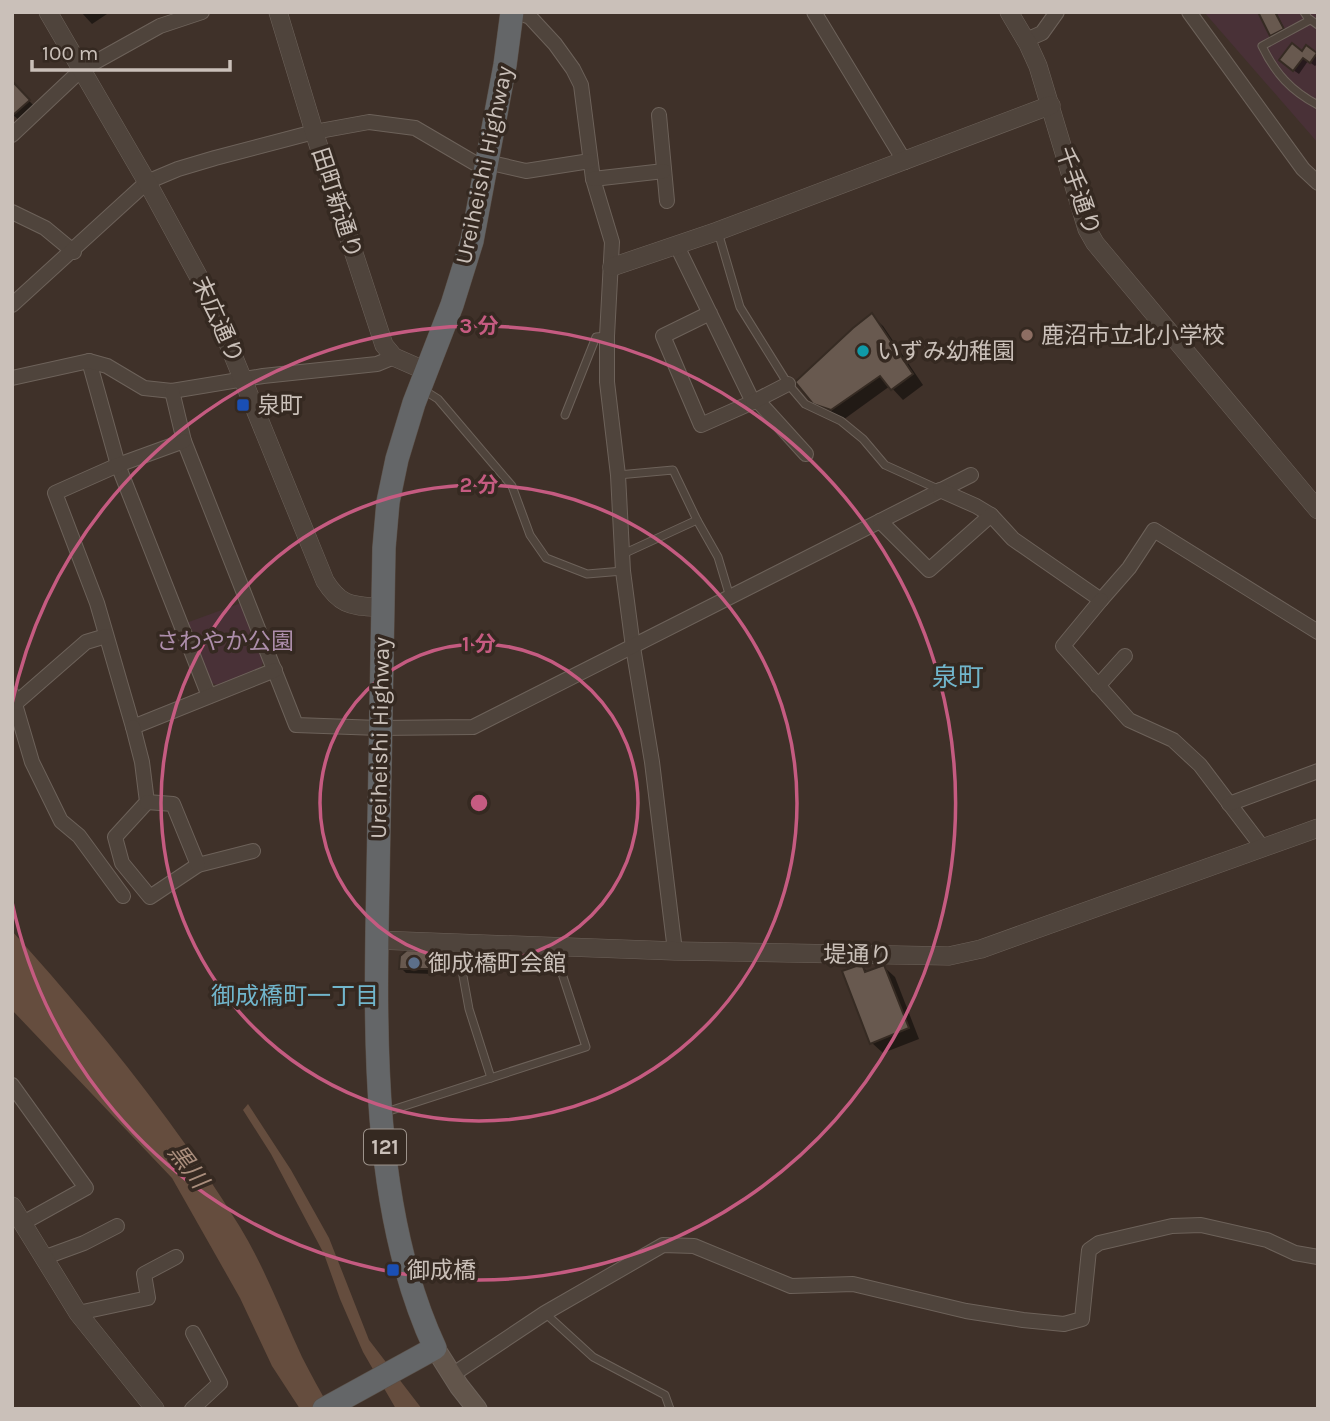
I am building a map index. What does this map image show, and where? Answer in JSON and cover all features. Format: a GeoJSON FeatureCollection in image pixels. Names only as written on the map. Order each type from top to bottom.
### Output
{"type":"FeatureCollection","features":[{"type":"Feature","properties":{"kind":"highway","name":"Ureiheishi Highway"},"geometry":{"type":"LineString","coordinates":[[435,1348],[417,1307],[402,1257],[382,1113],[377,940],[379,729],[388,502],[397,459],[472,241],[514,12]]}},
{"type":"Feature","properties":{"kind":"highway"},"geometry":{"type":"LineString","coordinates":[[324,1409],[435,1348]]}},
{"type":"Feature","properties":{"kind":"main road"},"geometry":{"type":"LineString","coordinates":[[435,1348],[477,1409]]}},
{"type":"Feature","properties":{"kind":"street","name":"末広通り"},"geometry":{"type":"LineString","coordinates":[[48,12],[147,182],[208,294],[325,581],[334,596],[345,603],[383,608]]}},
{"type":"Feature","properties":{"kind":"street"},"geometry":{"type":"LineString","coordinates":[[12,135],[81,70],[160,26],[202,12]]}},
{"type":"Feature","properties":{"kind":"street","name":"田町新通り"},"geometry":{"type":"LineString","coordinates":[[278,12],[377,328],[384,345],[394,357]]}},
{"type":"Feature","properties":{"kind":"street"},"geometry":{"type":"LineString","coordinates":[[514,12],[530,17],[555,44],[581,85],[593,180],[612,242],[607,382],[633,647],[652,762],[675,951]]}},
{"type":"Feature","properties":{"kind":"street"},"geometry":{"type":"LineString","coordinates":[[814,12],[905,162]]}},
{"type":"Feature","properties":{"kind":"street","name":"千手通り"},"geometry":{"type":"LineString","coordinates":[[1009,12],[1038,66],[1087,229],[1095,243],[1318,510]]}},
{"type":"Feature","properties":{"kind":"street"},"geometry":{"type":"LineString","coordinates":[[1026,40],[1042,33],[1057,12]]}},
{"type":"Feature","properties":{"kind":"street"},"geometry":{"type":"LineString","coordinates":[[1189,12],[1303,169],[1318,183]]}},
{"type":"Feature","properties":{"kind":"street"},"geometry":{"type":"LineString","coordinates":[[612,267],[677,246],[905,162],[1051,104]]}},
{"type":"Feature","properties":{"kind":"street"},"geometry":{"type":"LineString","coordinates":[[659,115],[667,201]]}},
{"type":"Feature","properties":{"kind":"street"},"geometry":{"type":"LineString","coordinates":[[12,305],[74,252],[147,182],[178,169],[314,132],[358,123],[402,125],[415,128],[486,165],[526,171],[590,161]]}},
{"type":"Feature","properties":{"kind":"street"},"geometry":{"type":"LineString","coordinates":[[593,180],[664,171]]}},
{"type":"Feature","properties":{"kind":"street"},"geometry":{"type":"LineString","coordinates":[[16,219],[45,228],[74,252]]}},
{"type":"Feature","properties":{"kind":"street"},"geometry":{"type":"LineString","coordinates":[[677,246],[755,401],[806,454]]}},
{"type":"Feature","properties":{"kind":"street"},"geometry":{"type":"LineString","coordinates":[[710,313],[663,336],[701,425],[788,384]]}},
{"type":"Feature","properties":{"kind":"street"},"geometry":{"type":"LineString","coordinates":[[12,378],[89,361],[107,366],[144,388],[172,391],[263,376],[377,364],[394,357],[423,379]]}},
{"type":"Feature","properties":{"kind":"street"},"geometry":{"type":"LineString","coordinates":[[89,361],[118,465],[209,696]]}},
{"type":"Feature","properties":{"kind":"street"},"geometry":{"type":"LineString","coordinates":[[172,391],[184,441],[296,726],[379,729],[473,727],[971,475]]}},
{"type":"Feature","properties":{"kind":"street"},"geometry":{"type":"LineString","coordinates":[[184,441],[118,465],[55,494],[97,603],[142,761],[147,802],[115,838],[122,863],[150,897],[198,865],[253,851]]}},
{"type":"Feature","properties":{"kind":"street"},"geometry":{"type":"LineString","coordinates":[[940,490],[991,515],[1013,539],[1101,600]]}},
{"type":"Feature","properties":{"kind":"street"},"geometry":{"type":"LineString","coordinates":[[880,521],[929,570],[991,515]]}},
{"type":"Feature","properties":{"kind":"street"},"geometry":{"type":"LineString","coordinates":[[1263,848],[1200,765],[1173,740],[1129,720],[1063,646],[1129,568],[1154,530],[1318,632]]}},
{"type":"Feature","properties":{"kind":"street"},"geometry":{"type":"LineString","coordinates":[[106,636],[86,642],[14,699],[32,762],[61,821],[79,836],[123,896]]}},
{"type":"Feature","properties":{"kind":"street"},"geometry":{"type":"LineString","coordinates":[[1098,686],[1125,656]]}},
{"type":"Feature","properties":{"kind":"street"},"geometry":{"type":"LineString","coordinates":[[132,727],[275,670]]}},
{"type":"Feature","properties":{"kind":"street"},"geometry":{"type":"LineString","coordinates":[[1229,804],[1318,772]]}},
{"type":"Feature","properties":{"kind":"street"},"geometry":{"type":"LineString","coordinates":[[147,802],[173,804],[198,865]]}},
{"type":"Feature","properties":{"kind":"street","name":"堤通り"},"geometry":{"type":"LineString","coordinates":[[377,940],[675,951],[949,956],[981,950],[1318,828]]}},
{"type":"Feature","properties":{"kind":"street"},"geometry":{"type":"LineString","coordinates":[[12,1085],[86,1188],[23,1223]]}},
{"type":"Feature","properties":{"kind":"street"},"geometry":{"type":"LineString","coordinates":[[12,1206],[78,1313],[155,1409]]}},
{"type":"Feature","properties":{"kind":"street"},"geometry":{"type":"LineString","coordinates":[[452,1375],[545,1313],[663,1245],[694,1246],[791,1286],[853,1284],[966,1311],[1064,1324],[1082,1319],[1089,1250],[1099,1243],[1172,1226],[1201,1225],[1267,1240],[1295,1253],[1318,1257]]}},
{"type":"Feature","properties":{"kind":"street"},"geometry":{"type":"LineString","coordinates":[[43,1258],[84,1243],[117,1226]]}},
{"type":"Feature","properties":{"kind":"street"},"geometry":{"type":"LineString","coordinates":[[78,1313],[148,1298],[144,1274],[176,1257]]}},
{"type":"Feature","properties":{"kind":"street"},"geometry":{"type":"LineString","coordinates":[[192,1409],[220,1383],[193,1333]]}},
{"type":"Feature","properties":{"kind":"lane"},"geometry":{"type":"LineString","coordinates":[[1304,12],[1310,20],[1318,24]]}},
{"type":"Feature","properties":{"kind":"lane"},"geometry":{"type":"LineString","coordinates":[[1310,20],[1262,46],[1286,84],[1318,105]]}},
{"type":"Feature","properties":{"kind":"lane"},"geometry":{"type":"LineString","coordinates":[[718,231],[740,307],[788,384],[805,404],[841,421],[863,439],[886,465],[940,490]]}},
{"type":"Feature","properties":{"kind":"lane"},"geometry":{"type":"LineString","coordinates":[[565,415],[596,337],[607,336]]}},
{"type":"Feature","properties":{"kind":"lane"},"geometry":{"type":"LineString","coordinates":[[423,379],[512,486],[530,535],[546,558],[587,574],[624,571]]}},
{"type":"Feature","properties":{"kind":"lane"},"geometry":{"type":"LineString","coordinates":[[618,475],[673,470],[718,557],[730,597]]}},
{"type":"Feature","properties":{"kind":"lane"},"geometry":{"type":"LineString","coordinates":[[624,554],[697,520]]}},
{"type":"Feature","properties":{"kind":"lane"},"geometry":{"type":"LineString","coordinates":[[456,943],[469,1009],[491,1078]]}},
{"type":"Feature","properties":{"kind":"lane"},"geometry":{"type":"LineString","coordinates":[[382,1113],[586,1048],[553,945]]}},
{"type":"Feature","properties":{"kind":"lane"},"geometry":{"type":"LineString","coordinates":[[545,1313],[593,1357],[665,1395],[670,1409]]}},
{"type":"Feature","properties":{"kind":"green space"},"geometry":{"type":"Polygon","coordinates":[[[1204,12],[1318,12],[1318,143],[1204,12]]]}},
{"type":"Feature","properties":{"kind":"green space","name":"さわやか公園"},"geometry":{"type":"Polygon","coordinates":[[[241,603],[264,660],[260,670],[219,686],[210,682],[186,623],[241,603]]]}},
{"type":"Feature","properties":{"kind":"water","name":"黒川"},"geometry":{"type":"Polygon","coordinates":[[[12,931],[74,1001],[133,1074],[215,1188],[257,1259],[302,1357],[330,1409],[300,1409],[272,1366],[240,1298],[172,1178],[12,1010],[12,931]]]}},
{"type":"Feature","properties":{"kind":"water"},"geometry":{"type":"Polygon","coordinates":[[[248,1104],[291,1170],[329,1238],[369,1340],[422,1409],[396,1409],[363,1352],[324,1254],[271,1154],[243,1110],[248,1104]]]}},
{"type":"Feature","properties":{"kind":"building"},"geometry":{"type":"Polygon","coordinates":[[[1275,12],[1284,29],[1270,36],[1259,14],[1275,12]]]}},
{"type":"Feature","properties":{"kind":"building"},"geometry":{"type":"Polygon","coordinates":[[[1292,43],[1302,51],[1306,45],[1317,53],[1310,63],[1303,58],[1293,71],[1279,60],[1292,43]]]}},
{"type":"Feature","properties":{"kind":"building"},"geometry":{"type":"Polygon","coordinates":[[[12,81],[30,100],[12,116],[12,81]]]}},
{"type":"Feature","properties":{"kind":"building","name":"いずみ幼稚園"},"geometry":{"type":"Polygon","coordinates":[[[872,313],[913,374],[891,390],[880,376],[831,410],[813,404],[795,382],[872,313]]]}},
{"type":"Feature","properties":{"kind":"building","name":"御成橋町会館"},"geometry":{"type":"Polygon","coordinates":[[[407,950],[429,951],[429,969],[399,969],[400,956],[407,950]]]}},
{"type":"Feature","properties":{"kind":"building"},"geometry":{"type":"Polygon","coordinates":[[[862,964],[865,972],[884,965],[909,1028],[870,1044],[842,971],[862,964]]]}},
{"type":"Feature","properties":{"kind":"place","name":"鹿沼市立北小学校"},"geometry":{"type":"Point","coordinates":[1027,335]}},
{"type":"Feature","properties":{"kind":"place","name":"いずみ幼稚園"},"geometry":{"type":"Point","coordinates":[863,351]}},
{"type":"Feature","properties":{"kind":"place","name":"泉町"},"geometry":{"type":"Point","coordinates":[243,405]}},
{"type":"Feature","properties":{"kind":"place","name":"御成橋町会館"},"geometry":{"type":"Point","coordinates":[414,963]}},
{"type":"Feature","properties":{"kind":"place","name":"御成橋"},"geometry":{"type":"Point","coordinates":[393,1270]}},
{"type":"Feature","properties":{"kind":"district","name":"泉町"},"geometry":{"type":"Point","coordinates":[958,677]}},
{"type":"Feature","properties":{"kind":"district","name":"御成橋町一丁目"},"geometry":{"type":"Point","coordinates":[295,996]}}]}
